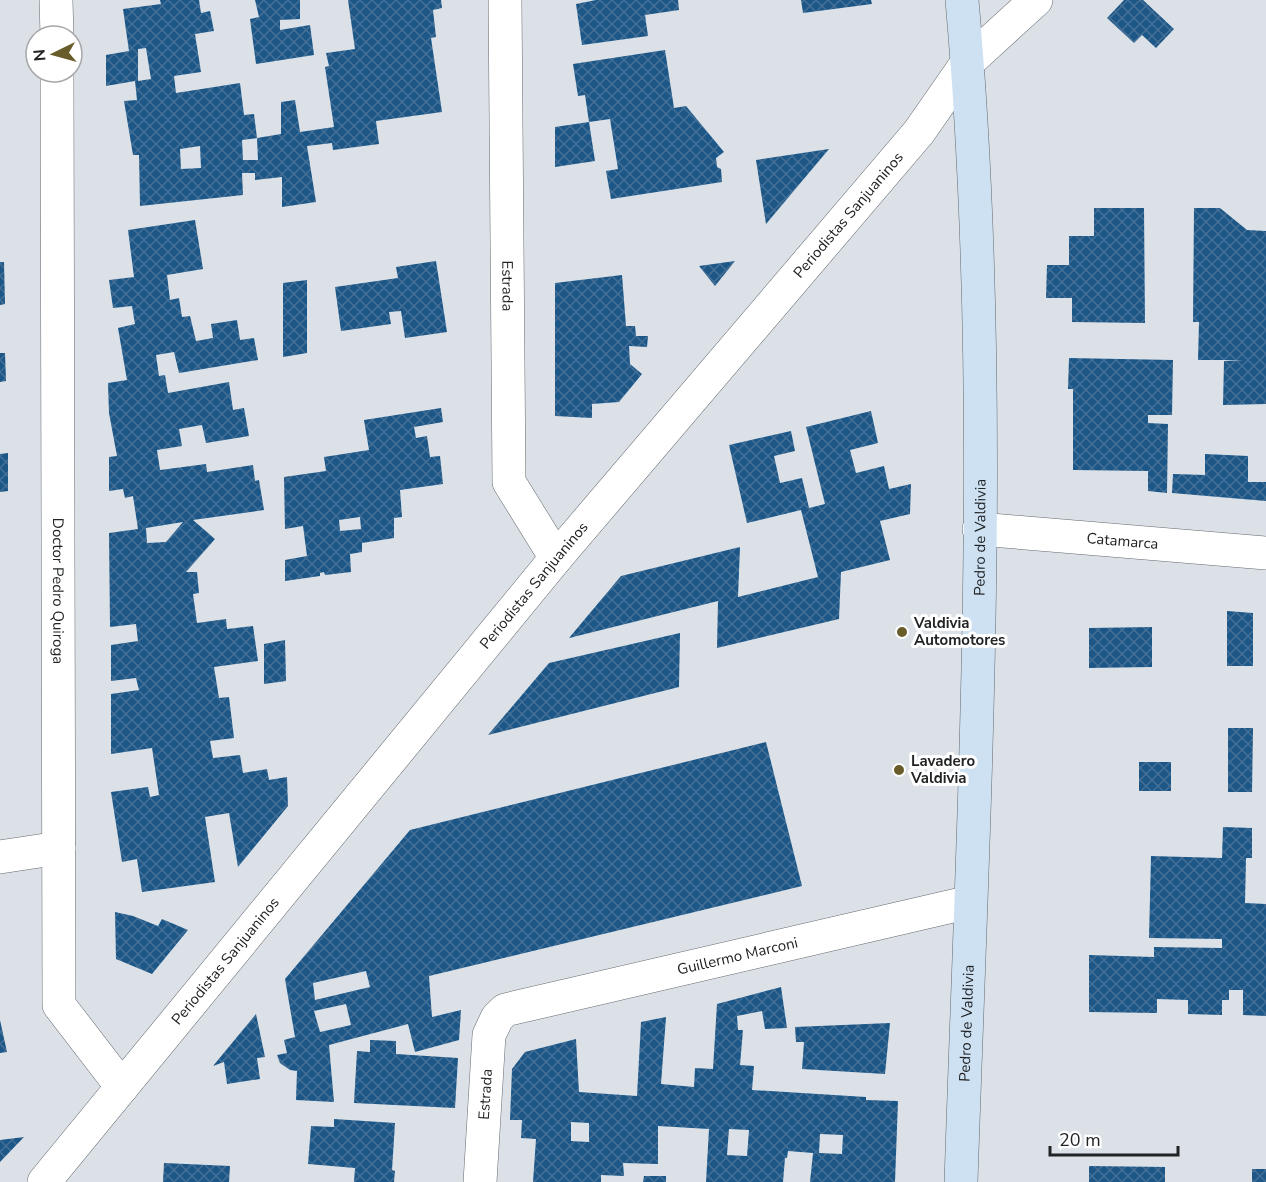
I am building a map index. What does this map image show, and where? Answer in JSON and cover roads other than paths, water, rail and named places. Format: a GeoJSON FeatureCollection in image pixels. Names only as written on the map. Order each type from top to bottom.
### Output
{"type":"FeatureCollection","features":[{"type":"Feature","properties":{"kind":"street"},"geometry":{"type":"LineString","coordinates":[[56,0],[57,24]]}},
{"type":"Feature","properties":{"kind":"street","name":"Estrada"},"geometry":{"type":"LineString","coordinates":[[505,0],[509,482],[556,558]]}},
{"type":"Feature","properties":{"kind":"street","name":"Pedro de Valdivia"},"geometry":{"type":"LineString","coordinates":[[961,1182],[979,636],[978,279],[973,148],[962,0]]}},
{"type":"Feature","properties":{"kind":"street","name":"Periodistas Sanjuaninos"},"geometry":{"type":"LineString","coordinates":[[45,1182],[556,558],[919,132],[967,63],[1036,0]]}},
{"type":"Feature","properties":{"kind":"street","name":"Doctor Pedro Quiroga"},"geometry":{"type":"LineString","coordinates":[[57,84],[59,1005],[122,1087]]}},
{"type":"Feature","properties":{"kind":"street","name":"Catamarca"},"geometry":{"type":"LineString","coordinates":[[979,529],[1266,553]]}},
{"type":"Feature","properties":{"kind":"street"},"geometry":{"type":"LineString","coordinates":[[0,857],[59,848]]}},
{"type":"Feature","properties":{"kind":"street","name":"Guillermo Marconi"},"geometry":{"type":"LineString","coordinates":[[505,1010],[970,902]]}},
{"type":"Feature","properties":{"kind":"street","name":"Estrada"},"geometry":{"type":"LineString","coordinates":[[480,1182],[489,1035],[497,1018],[505,1010]]}},
{"type":"Feature","properties":{"kind":"place","name":"Valdivia Automotores"},"geometry":{"type":"Point","coordinates":[902,632]}},
{"type":"Feature","properties":{"kind":"place","name":"Lavadero Valdivia"},"geometry":{"type":"Point","coordinates":[899,770]}}]}
